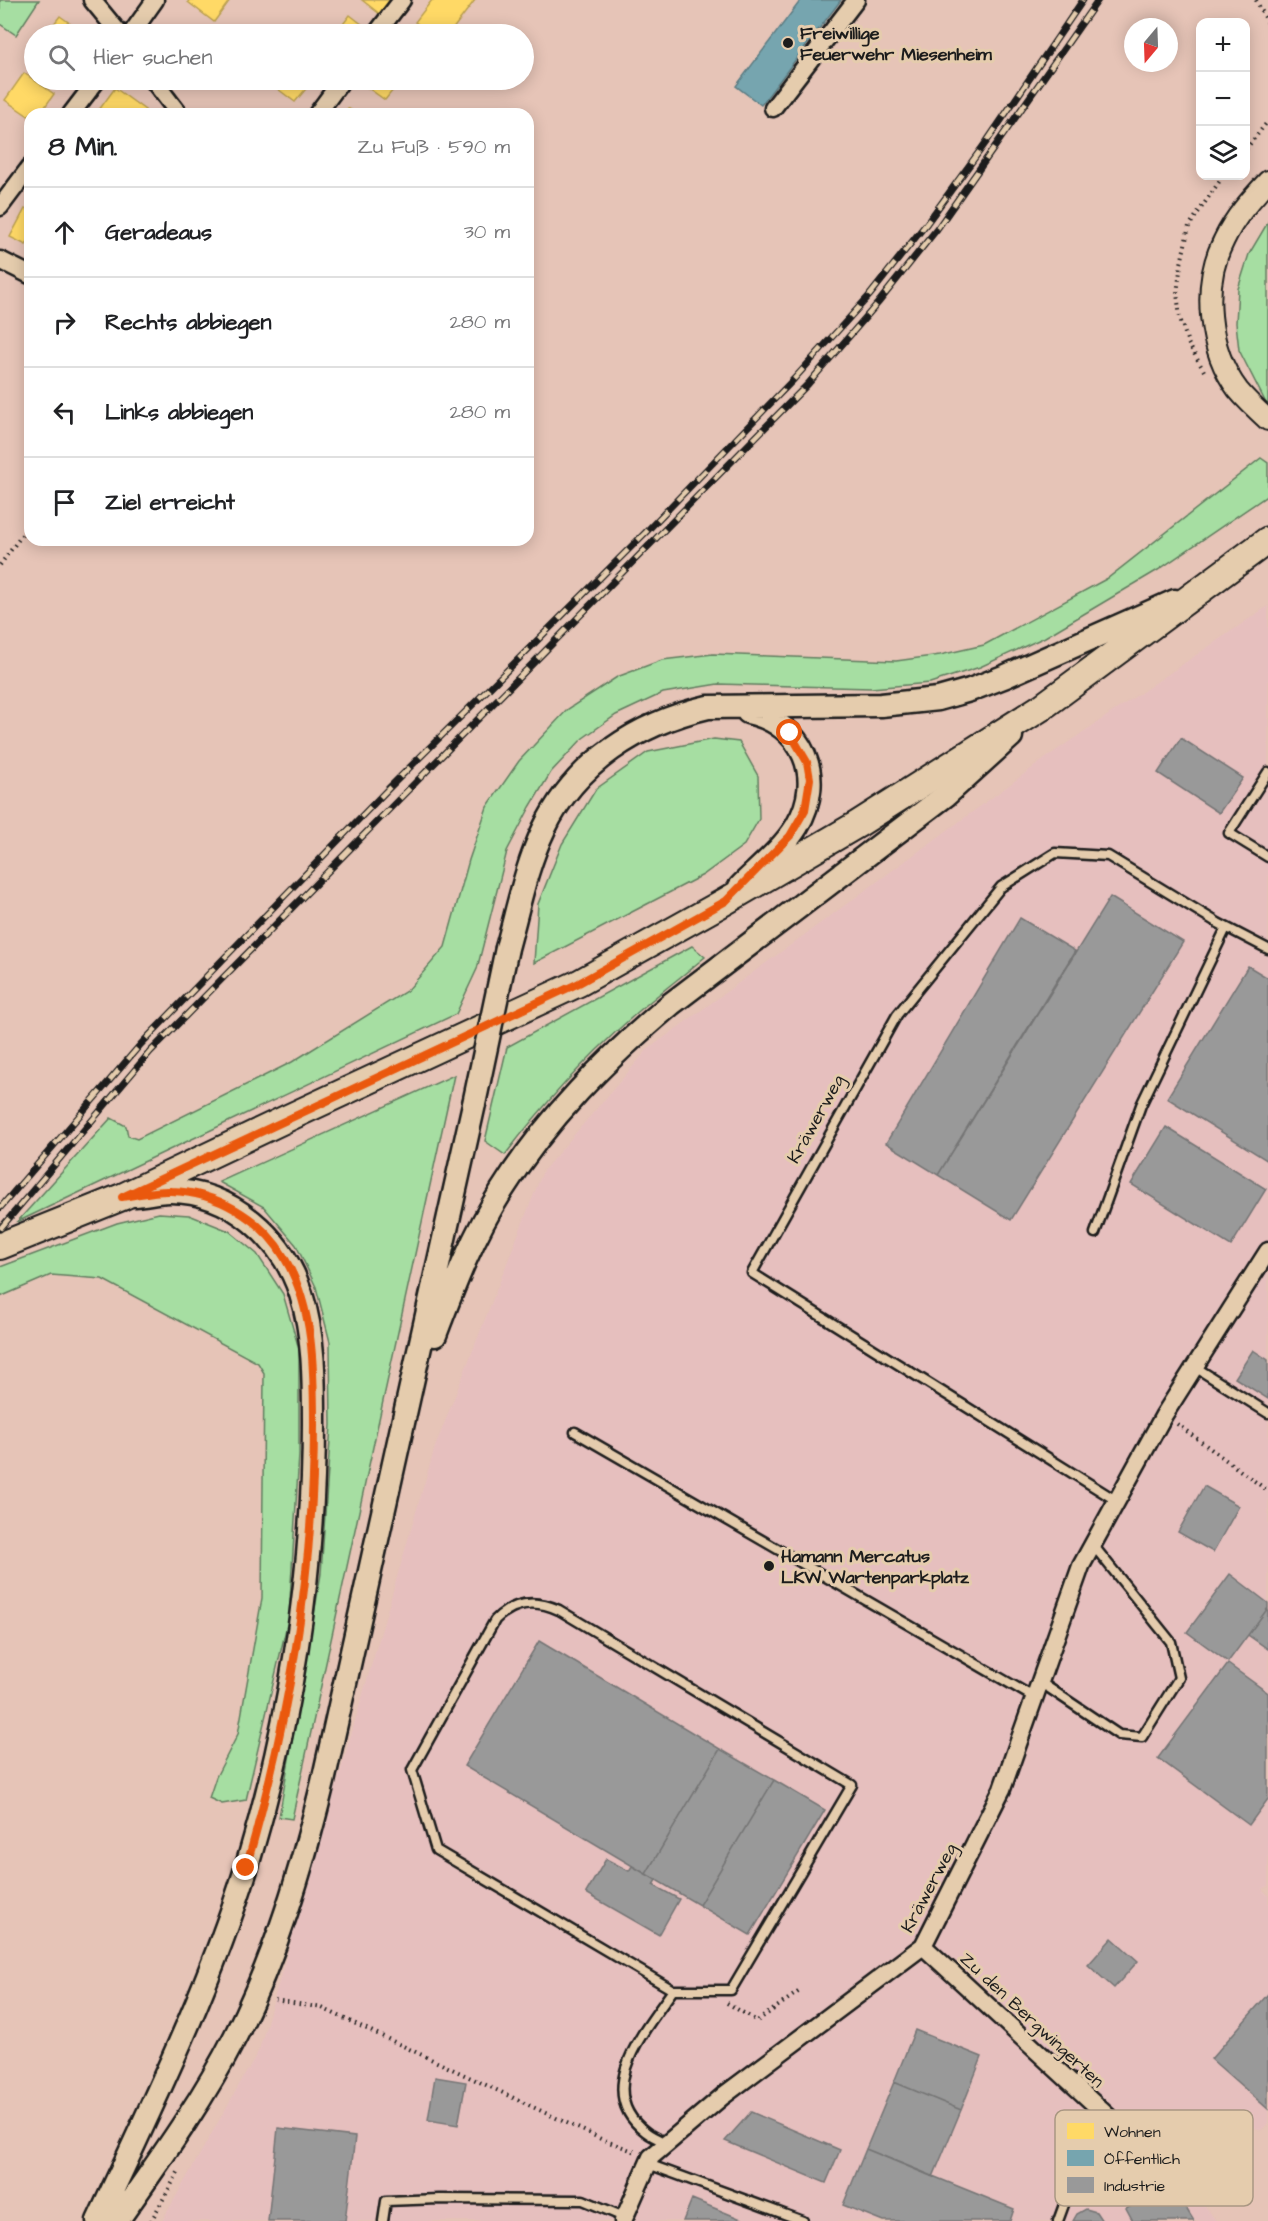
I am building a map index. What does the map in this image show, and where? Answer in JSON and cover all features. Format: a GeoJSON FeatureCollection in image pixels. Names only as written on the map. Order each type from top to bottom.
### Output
{"type":"FeatureCollection","features":[{"type":"Feature","properties":{"kind":"main road"},"geometry":{"type":"LineString","coordinates":[[0,1245],[122,1197],[579,983],[858,824],[1042,707],[1268,540]]}},
{"type":"Feature","properties":{"kind":"main road"},"geometry":{"type":"LineString","coordinates":[[117,2221],[182,2130],[236,2036],[274,1947],[309,1841],[430,1307],[507,948],[534,852],[544,829],[569,788],[583,772],[622,741],[682,713],[708,707],[880,705],[938,699],[1006,676],[1201,589]]}},
{"type":"Feature","properties":{"kind":"main road"},"geometry":{"type":"LineString","coordinates":[[708,707],[761,715],[778,723],[790,733],[800,747],[807,762],[810,779],[805,810],[790,836],[726,901]]}},
{"type":"Feature","properties":{"kind":"main road"},"geometry":{"type":"LineString","coordinates":[[407,1410],[456,1280],[477,1235],[501,1191],[555,1115],[605,1062],[671,1004],[946,795],[1042,707]]}},
{"type":"Feature","properties":{"kind":"main road"},"geometry":{"type":"LineString","coordinates":[[98,2221],[198,2000],[246,1868],[263,1807],[291,1686],[307,1559],[314,1456],[314,1394],[306,1314],[301,1292],[283,1256],[270,1238],[235,1209],[192,1192],[169,1191],[122,1197]]}},
{"type":"Feature","properties":{"kind":"street"},"geometry":{"type":"LineString","coordinates":[[92,0],[112,24]]}},
{"type":"Feature","properties":{"kind":"street"},"geometry":{"type":"LineString","coordinates":[[138,24],[155,0]]}},
{"type":"Feature","properties":{"kind":"street"},"geometry":{"type":"LineString","coordinates":[[384,24],[402,0]]}},
{"type":"Feature","properties":{"kind":"street"},"geometry":{"type":"LineString","coordinates":[[773,108],[856,0]]}},
{"type":"Feature","properties":{"kind":"street"},"geometry":{"type":"LineString","coordinates":[[76,108],[89,90]]}},
{"type":"Feature","properties":{"kind":"street"},"geometry":{"type":"LineString","coordinates":[[161,90],[174,108]]}},
{"type":"Feature","properties":{"kind":"street"},"geometry":{"type":"LineString","coordinates":[[321,108],[335,90]]}},
{"type":"Feature","properties":{"kind":"street"},"geometry":{"type":"LineString","coordinates":[[0,207],[24,175]]}},
{"type":"Feature","properties":{"kind":"street"},"geometry":{"type":"LineString","coordinates":[[1268,181],[1245,205],[1222,242],[1215,264],[1210,305],[1213,328],[1227,371],[1238,390],[1268,420]]}},
{"type":"Feature","properties":{"kind":"street"},"geometry":{"type":"LineString","coordinates":[[0,260],[24,272]]}},
{"type":"Feature","properties":{"kind":"street","name":"Kräwerweg"},"geometry":{"type":"LineString","coordinates":[[623,2219],[649,2161],[667,2144],[723,2096],[923,1946],[1002,1789],[1081,1566],[1164,1415],[1268,1251]]}},
{"type":"Feature","properties":{"kind":"street","name":"Zu den Bergwingerten"},"geometry":{"type":"LineString","coordinates":[[923,1946],[1099,2108]]}},
{"type":"Feature","properties":{"kind":"lane"},"geometry":{"type":"LineString","coordinates":[[1268,772],[1229,832],[1268,857]]}},
{"type":"Feature","properties":{"kind":"lane","name":"Kräwerweg"},"geometry":{"type":"LineString","coordinates":[[1117,1501],[752,1273],[897,1015],[1001,887],[1055,853],[1108,856],[1226,928],[1268,949]]}},
{"type":"Feature","properties":{"kind":"lane"},"geometry":{"type":"LineString","coordinates":[[1095,1233],[1141,1105],[1226,928]]}},
{"type":"Feature","properties":{"kind":"lane"},"geometry":{"type":"LineString","coordinates":[[1195,1367],[1268,1413]]}},
{"type":"Feature","properties":{"kind":"lane"},"geometry":{"type":"LineString","coordinates":[[575,1431],[1119,1735],[1142,1737],[1179,1678],[1172,1641],[1093,1545]]}},
{"type":"Feature","properties":{"kind":"lane"},"geometry":{"type":"LineString","coordinates":[[532,1602],[546,1604],[559,1610],[852,1785],[731,1990],[673,1990],[436,1850],[412,1770],[495,1620],[505,1610],[532,1602]]}},
{"type":"Feature","properties":{"kind":"lane"},"geometry":{"type":"LineString","coordinates":[[667,2144],[647,2133],[634,2120],[625,2102],[623,2075],[643,2035],[673,1990]]}},
{"type":"Feature","properties":{"kind":"lane"},"geometry":{"type":"LineString","coordinates":[[649,2161],[803,2221]]}},
{"type":"Feature","properties":{"kind":"lane"},"geometry":{"type":"LineString","coordinates":[[383,2221],[386,2201],[439,2199],[583,2200],[623,2219]]}},
{"type":"Feature","properties":{"kind":"lane"},"geometry":{"type":"LineString","coordinates":[[1058,2221],[1063,2206]]}},
{"type":"Feature","properties":{"kind":"path"},"geometry":{"type":"LineString","coordinates":[[1256,0],[1268,23]]}},
{"type":"Feature","properties":{"kind":"path"},"geometry":{"type":"LineString","coordinates":[[1250,143],[1268,121]]}},
{"type":"Feature","properties":{"kind":"path"},"geometry":{"type":"LineString","coordinates":[[0,565],[24,532]]}},
{"type":"Feature","properties":{"kind":"path"},"geometry":{"type":"LineString","coordinates":[[1164,1415],[1268,1491]]}},
{"type":"Feature","properties":{"kind":"path"},"geometry":{"type":"LineString","coordinates":[[704,1990],[757,2021],[801,1990]]}},
{"type":"Feature","properties":{"kind":"path"},"geometry":{"type":"LineString","coordinates":[[275,1999],[322,2008],[649,2161]]}},
{"type":"Feature","properties":{"kind":"shaded area"},"geometry":{"type":"Polygon","coordinates":[[[1268,606],[1268,1886],[1262,1889],[1268,1895],[1268,2123],[1262,2130],[1253,2127],[1253,2110],[1055,2110],[1055,2206],[1205,2206],[1216,2221],[162,2221],[259,2050],[435,1447],[543,1171],[647,1050],[1057,750],[1268,606]]]}},
{"type":"Feature","properties":{"kind":"green space"},"geometry":{"type":"Polygon","coordinates":[[[0,0],[39,0],[16,35],[0,24],[0,0]]]}},
{"type":"Feature","properties":{"kind":"green space"},"geometry":{"type":"Polygon","coordinates":[[[1268,222],[1268,407],[1239,350],[1236,323],[1238,289],[1249,254],[1268,222]]]}},
{"type":"Feature","properties":{"kind":"green space"},"geometry":{"type":"Polygon","coordinates":[[[1261,458],[1268,463],[1268,495],[1158,570],[1045,637],[980,667],[930,683],[871,688],[718,684],[663,693],[616,715],[583,738],[551,772],[530,807],[507,851],[477,969],[456,1014],[17,1222],[111,1118],[126,1126],[128,1136],[137,1139],[292,1062],[408,990],[445,947],[469,860],[487,807],[519,761],[568,709],[617,677],[662,660],[713,654],[896,661],[940,655],[984,645],[1108,578],[1261,458]]]}},
{"type":"Feature","properties":{"kind":"green space"},"geometry":{"type":"Polygon","coordinates":[[[714,739],[739,742],[758,776],[759,819],[744,845],[703,875],[534,963],[538,904],[562,844],[596,789],[648,752],[714,739]]]}},
{"type":"Feature","properties":{"kind":"green space"},"geometry":{"type":"Polygon","coordinates":[[[692,946],[705,957],[639,1011],[596,1051],[549,1101],[505,1155],[485,1141],[507,1047],[692,946]]]}},
{"type":"Feature","properties":{"kind":"green space"},"geometry":{"type":"Polygon","coordinates":[[[454,1075],[292,1819],[279,1817],[321,1574],[331,1425],[330,1342],[316,1287],[296,1245],[264,1207],[219,1182],[454,1075]]]}},
{"type":"Feature","properties":{"kind":"green space"},"geometry":{"type":"Polygon","coordinates":[[[159,1213],[189,1215],[229,1231],[257,1254],[283,1294],[299,1349],[299,1455],[289,1616],[246,1800],[222,1804],[209,1798],[216,1777],[238,1734],[262,1598],[264,1373],[258,1363],[102,1279],[51,1275],[0,1297],[0,1267],[117,1223],[159,1213]]]}},
{"type":"Feature","properties":{"kind":"building: Wohnen"},"geometry":{"type":"Polygon","coordinates":[[[189,0],[230,0],[214,22],[188,2],[189,0]]]}},
{"type":"Feature","properties":{"kind":"building: Wohnen"},"geometry":{"type":"Polygon","coordinates":[[[362,0],[392,0],[381,15],[362,0]]]}},
{"type":"Feature","properties":{"kind":"building: Wohnen"},"geometry":{"type":"Polygon","coordinates":[[[432,0],[475,0],[457,24],[418,24],[415,22],[432,0]]]}},
{"type":"Feature","properties":{"kind":"building: Wohnen"},"geometry":{"type":"Polygon","coordinates":[[[350,15],[362,24],[343,24],[350,15]]]}},
{"type":"Feature","properties":{"kind":"building: Wohnen"},"geometry":{"type":"Polygon","coordinates":[[[60,16],[71,24],[54,24],[60,16]]]}},
{"type":"Feature","properties":{"kind":"building: Wohnen"},"geometry":{"type":"Polygon","coordinates":[[[24,73],[24,90],[48,90],[54,94],[44,108],[24,108],[24,113],[5,100],[24,73]]]}},
{"type":"Feature","properties":{"kind":"building: Wohnen"},"geometry":{"type":"Polygon","coordinates":[[[114,90],[118,90],[142,108],[100,108],[114,90]]]}},
{"type":"Feature","properties":{"kind":"building: Wohnen"},"geometry":{"type":"Polygon","coordinates":[[[279,90],[305,90],[295,102],[279,90]]]}},
{"type":"Feature","properties":{"kind":"building: Wohnen"},"geometry":{"type":"Polygon","coordinates":[[[371,90],[393,90],[385,100],[371,90]]]}},
{"type":"Feature","properties":{"kind":"building: Wohnen"},"geometry":{"type":"Polygon","coordinates":[[[24,211],[24,244],[10,237],[24,211]]]}},
{"type":"Feature","properties":{"kind":"building: Öffentlich","name":"Freiwillige Feuerwehr Miesenheim"},"geometry":{"type":"Polygon","coordinates":[[[801,0],[841,0],[761,105],[736,86],[801,0]]]}},
{"type":"Feature","properties":{"kind":"building: Industrie"},"geometry":{"type":"Polygon","coordinates":[[[1181,738],[1243,778],[1219,813],[1158,773],[1181,738]]]}},
{"type":"Feature","properties":{"kind":"building: Industrie"},"geometry":{"type":"Polygon","coordinates":[[[1110,897],[1183,942],[1011,1220],[938,1175],[1110,897]]]}},
{"type":"Feature","properties":{"kind":"building: Industrie"},"geometry":{"type":"Polygon","coordinates":[[[1020,918],[1075,951],[938,1175],[886,1143],[1020,918]]]}},
{"type":"Feature","properties":{"kind":"building: Industrie"},"geometry":{"type":"Polygon","coordinates":[[[1248,966],[1268,978],[1268,1161],[1167,1098],[1248,966]]]}},
{"type":"Feature","properties":{"kind":"building: Industrie"},"geometry":{"type":"Polygon","coordinates":[[[1166,1127],[1266,1189],[1231,1246],[1131,1184],[1166,1127]]]}},
{"type":"Feature","properties":{"kind":"building: Industrie"},"geometry":{"type":"Polygon","coordinates":[[[1253,1350],[1268,1360],[1268,1399],[1235,1378],[1253,1350]]]}},
{"type":"Feature","properties":{"kind":"building: Industrie"},"geometry":{"type":"Polygon","coordinates":[[[1204,1486],[1239,1506],[1213,1552],[1178,1532],[1204,1486]]]}},
{"type":"Feature","properties":{"kind":"building: Industrie"},"geometry":{"type":"Polygon","coordinates":[[[1230,1574],[1268,1603],[1268,1608],[1228,1662],[1187,1632],[1230,1574]]]}},
{"type":"Feature","properties":{"kind":"building: Industrie"},"geometry":{"type":"Polygon","coordinates":[[[1268,1608],[1268,1649],[1248,1635],[1268,1608]]]}},
{"type":"Feature","properties":{"kind":"building: Industrie"},"geometry":{"type":"Polygon","coordinates":[[[539,1641],[720,1749],[646,1874],[464,1766],[539,1641]]]}},
{"type":"Feature","properties":{"kind":"building: Industrie"},"geometry":{"type":"Polygon","coordinates":[[[1228,1664],[1268,1693],[1268,1799],[1249,1825],[1158,1758],[1228,1664]]]}},
{"type":"Feature","properties":{"kind":"building: Industrie"},"geometry":{"type":"Polygon","coordinates":[[[720,1749],[774,1780],[699,1905],[646,1874],[720,1749]]]}},
{"type":"Feature","properties":{"kind":"building: Industrie"},"geometry":{"type":"Polygon","coordinates":[[[774,1780],[825,1810],[750,1935],[699,1905],[774,1780]]]}},
{"type":"Feature","properties":{"kind":"building: Industrie"},"geometry":{"type":"Polygon","coordinates":[[[606,1859],[629,1871],[632,1866],[656,1880],[653,1885],[679,1899],[659,1935],[586,1893],[606,1859]]]}},
{"type":"Feature","properties":{"kind":"building: Industrie"},"geometry":{"type":"Polygon","coordinates":[[[1112,1938],[1138,1961],[1114,1988],[1088,1965],[1112,1938]]]}},
{"type":"Feature","properties":{"kind":"building: Industrie"},"geometry":{"type":"Polygon","coordinates":[[[1268,1994],[1268,2109],[1211,2059],[1268,1994]]]}},
{"type":"Feature","properties":{"kind":"building: Industrie"},"geometry":{"type":"Polygon","coordinates":[[[915,2030],[982,2057],[961,2110],[894,2082],[915,2030]]]}},
{"type":"Feature","properties":{"kind":"building: Industrie"},"geometry":{"type":"Polygon","coordinates":[[[435,2077],[466,2082],[458,2125],[428,2120],[435,2077]]]}},
{"type":"Feature","properties":{"kind":"building: Industrie"},"geometry":{"type":"Polygon","coordinates":[[[894,2082],[961,2110],[933,2177],[866,2149],[894,2082]]]}},
{"type":"Feature","properties":{"kind":"building: Industrie"},"geometry":{"type":"Polygon","coordinates":[[[751,2112],[840,2150],[826,2183],[725,2141],[751,2112]]]}},
{"type":"Feature","properties":{"kind":"building: Industrie"},"geometry":{"type":"Polygon","coordinates":[[[278,2128],[355,2137],[345,2221],[268,2221],[278,2128]]]}},
{"type":"Feature","properties":{"kind":"building: Industrie"},"geometry":{"type":"Polygon","coordinates":[[[866,2149],[1014,2209],[1010,2221],[883,2221],[843,2205],[866,2149]]]}},
{"type":"Feature","properties":{"kind":"building: Industrie"},"geometry":{"type":"Polygon","coordinates":[[[692,2199],[746,2221],[683,2221],[692,2199]]]}},
{"type":"Feature","properties":{"kind":"building: Industrie"},"geometry":{"type":"Polygon","coordinates":[[[1129,2206],[1185,2206],[1194,2221],[1133,2221],[1126,2208],[1129,2206]]]}},
{"type":"Feature","properties":{"kind":"building: Industrie"},"geometry":{"type":"Polygon","coordinates":[[[1086,2209],[1096,2212],[1102,2221],[1073,2221],[1077,2214],[1086,2209]]]}},
{"type":"Feature","properties":{"kind":"railway"},"geometry":{"type":"LineString","coordinates":[[0,1208],[141,1044],[389,788],[646,532],[794,379],[869,296],[927,223],[987,141],[1083,0]]}},
{"type":"Feature","properties":{"kind":"railway"},"geometry":{"type":"LineString","coordinates":[[0,1229],[150,1052],[808,384],[878,303],[937,229],[1098,0]]}},
{"type":"Feature","properties":{"kind":"place","name":"Freiwillige Feuerwehr Miesenheim"},"geometry":{"type":"Point","coordinates":[788,43]}},
{"type":"Feature","properties":{"kind":"place","name":"Hamann Mercatus LKW Wartenparkplatz"},"geometry":{"type":"Point","coordinates":[769,1566]}},
{"type":"Feature","properties":{"kind":"route"},"geometry":{"type":"LineString","coordinates":[[246,1868],[279,1743],[291,1686],[307,1559],[314,1456],[314,1394],[306,1314],[301,1292],[283,1256],[270,1238],[235,1209],[192,1192],[169,1191],[122,1197],[579,983],[726,901],[790,836],[805,810],[810,779],[807,762],[790,733]]}}]}
